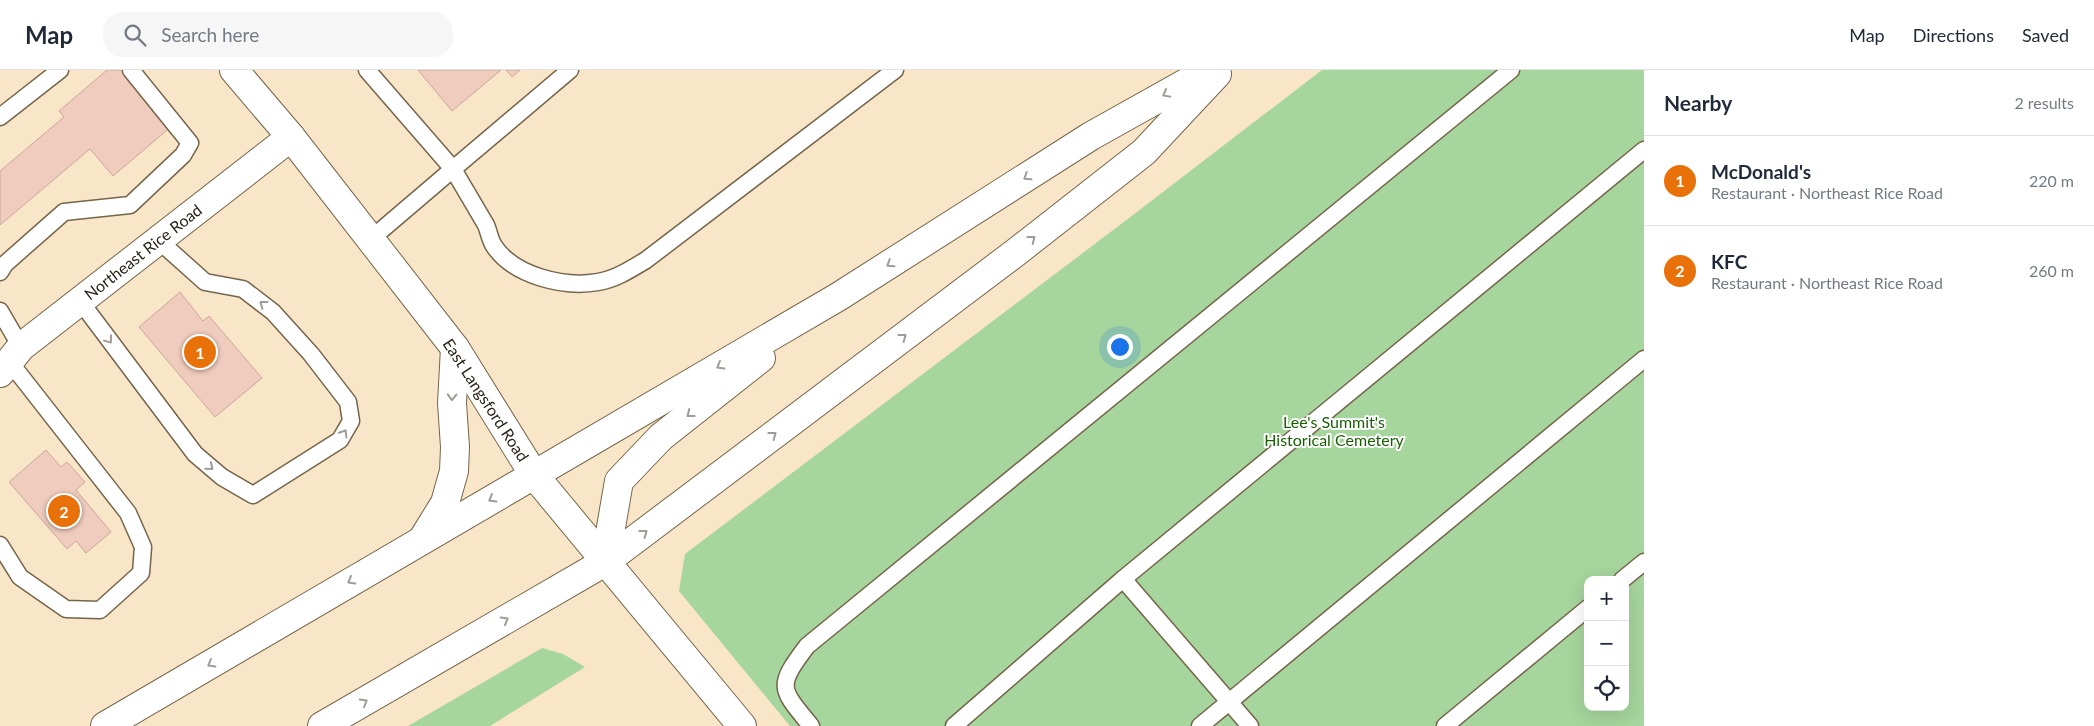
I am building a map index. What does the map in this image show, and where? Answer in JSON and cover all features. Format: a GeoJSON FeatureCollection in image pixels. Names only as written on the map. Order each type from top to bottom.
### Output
{"type":"FeatureCollection","features":[{"type":"Feature","properties":{"kind":"main road","name":"East Langsford Road"},"geometry":{"type":"LineString","coordinates":[[234,70],[291,137],[455,348],[534,475],[742,726]]}},
{"type":"Feature","properties":{"kind":"main road"},"geometry":{"type":"LineString","coordinates":[[105,726],[838,297],[1091,136],[1209,70]]}},
{"type":"Feature","properties":{"kind":"main road"},"geometry":{"type":"LineString","coordinates":[[322,726],[605,562],[1014,253],[1136,158],[1221,70]]}},
{"type":"Feature","properties":{"kind":"main road","name":"Northeast Rice Road"},"geometry":{"type":"LineString","coordinates":[[10,360],[80,301],[291,137]]}},
{"type":"Feature","properties":{"kind":"main road"},"geometry":{"type":"LineString","coordinates":[[605,562],[619,481],[661,437],[838,297]]}},
{"type":"Feature","properties":{"kind":"main road"},"geometry":{"type":"LineString","coordinates":[[422,540],[445,503],[454,471],[455,447],[452,403],[455,348]]}},
{"type":"Feature","properties":{"kind":"lane"},"geometry":{"type":"LineString","coordinates":[[0,117],[60,70]]}},
{"type":"Feature","properties":{"kind":"lane"},"geometry":{"type":"LineString","coordinates":[[0,272],[5,264],[64,212],[130,205],[183,155],[190,142],[131,70]]}},
{"type":"Feature","properties":{"kind":"lane"},"geometry":{"type":"LineString","coordinates":[[367,70],[453,169],[487,228],[494,246],[512,266],[536,276],[569,283],[598,282],[622,274],[646,260],[895,70]]}},
{"type":"Feature","properties":{"kind":"lane"},"geometry":{"type":"LineString","coordinates":[[371,239],[570,70]]}},
{"type":"Feature","properties":{"kind":"lane"},"geometry":{"type":"LineString","coordinates":[[811,726],[786,696],[786,673],[807,646],[1511,70]]}},
{"type":"Feature","properties":{"kind":"lane"},"geometry":{"type":"LineString","coordinates":[[954,726],[1123,579],[1644,150]]}},
{"type":"Feature","properties":{"kind":"lane"},"geometry":{"type":"LineString","coordinates":[[80,301],[195,454],[222,477],[253,495],[340,440],[351,421],[348,402],[311,354],[273,312],[242,289],[205,282],[158,240]]}},
{"type":"Feature","properties":{"kind":"lane"},"geometry":{"type":"LineString","coordinates":[[0,311],[10,360],[128,513],[143,547],[141,573],[100,610],[66,609],[20,577],[0,545]]}},
{"type":"Feature","properties":{"kind":"lane"},"geometry":{"type":"LineString","coordinates":[[1200,726],[1644,359]]}},
{"type":"Feature","properties":{"kind":"lane"},"geometry":{"type":"LineString","coordinates":[[1627,576],[1644,562]]}},
{"type":"Feature","properties":{"kind":"lane"},"geometry":{"type":"LineString","coordinates":[[1123,579],[1250,726]]}},
{"type":"Feature","properties":{"kind":"lane"},"geometry":{"type":"LineString","coordinates":[[1445,726],[1584,611]]}},
{"type":"Feature","properties":{"kind":"green space","name":"Lee's Summit's Historical Cemetery"},"geometry":{"type":"Polygon","coordinates":[[[1322,70],[1644,70],[1644,726],[790,726],[679,591],[685,554],[1322,70]]]}},
{"type":"Feature","properties":{"kind":"green space"},"geometry":{"type":"Polygon","coordinates":[[[542,648],[563,654],[585,667],[490,726],[408,726],[542,648]]]}},
{"type":"Feature","properties":{"kind":"building"},"geometry":{"type":"Polygon","coordinates":[[[107,70],[125,70],[172,126],[113,176],[90,149],[0,225],[0,171],[64,117],[59,111],[107,70]]]}},
{"type":"Feature","properties":{"kind":"building"},"geometry":{"type":"Polygon","coordinates":[[[418,70],[501,70],[452,111],[418,70]]]}},
{"type":"Feature","properties":{"kind":"building"},"geometry":{"type":"Polygon","coordinates":[[[506,70],[520,70],[512,77],[506,70]]]}},
{"type":"Feature","properties":{"kind":"building"},"geometry":{"type":"Polygon","coordinates":[[[180,292],[203,321],[209,316],[262,378],[215,417],[139,327],[180,292]]]}},
{"type":"Feature","properties":{"kind":"building"},"geometry":{"type":"Polygon","coordinates":[[[46,450],[61,467],[67,462],[85,482],[76,490],[111,532],[86,553],[76,541],[67,549],[9,482],[46,450]]]}},
{"type":"Feature","properties":{"kind":"place","name":"McDonald's"},"geometry":{"type":"Point","coordinates":[200,352]}},
{"type":"Feature","properties":{"kind":"place","name":"KFC"},"geometry":{"type":"Point","coordinates":[64,511]}}]}
